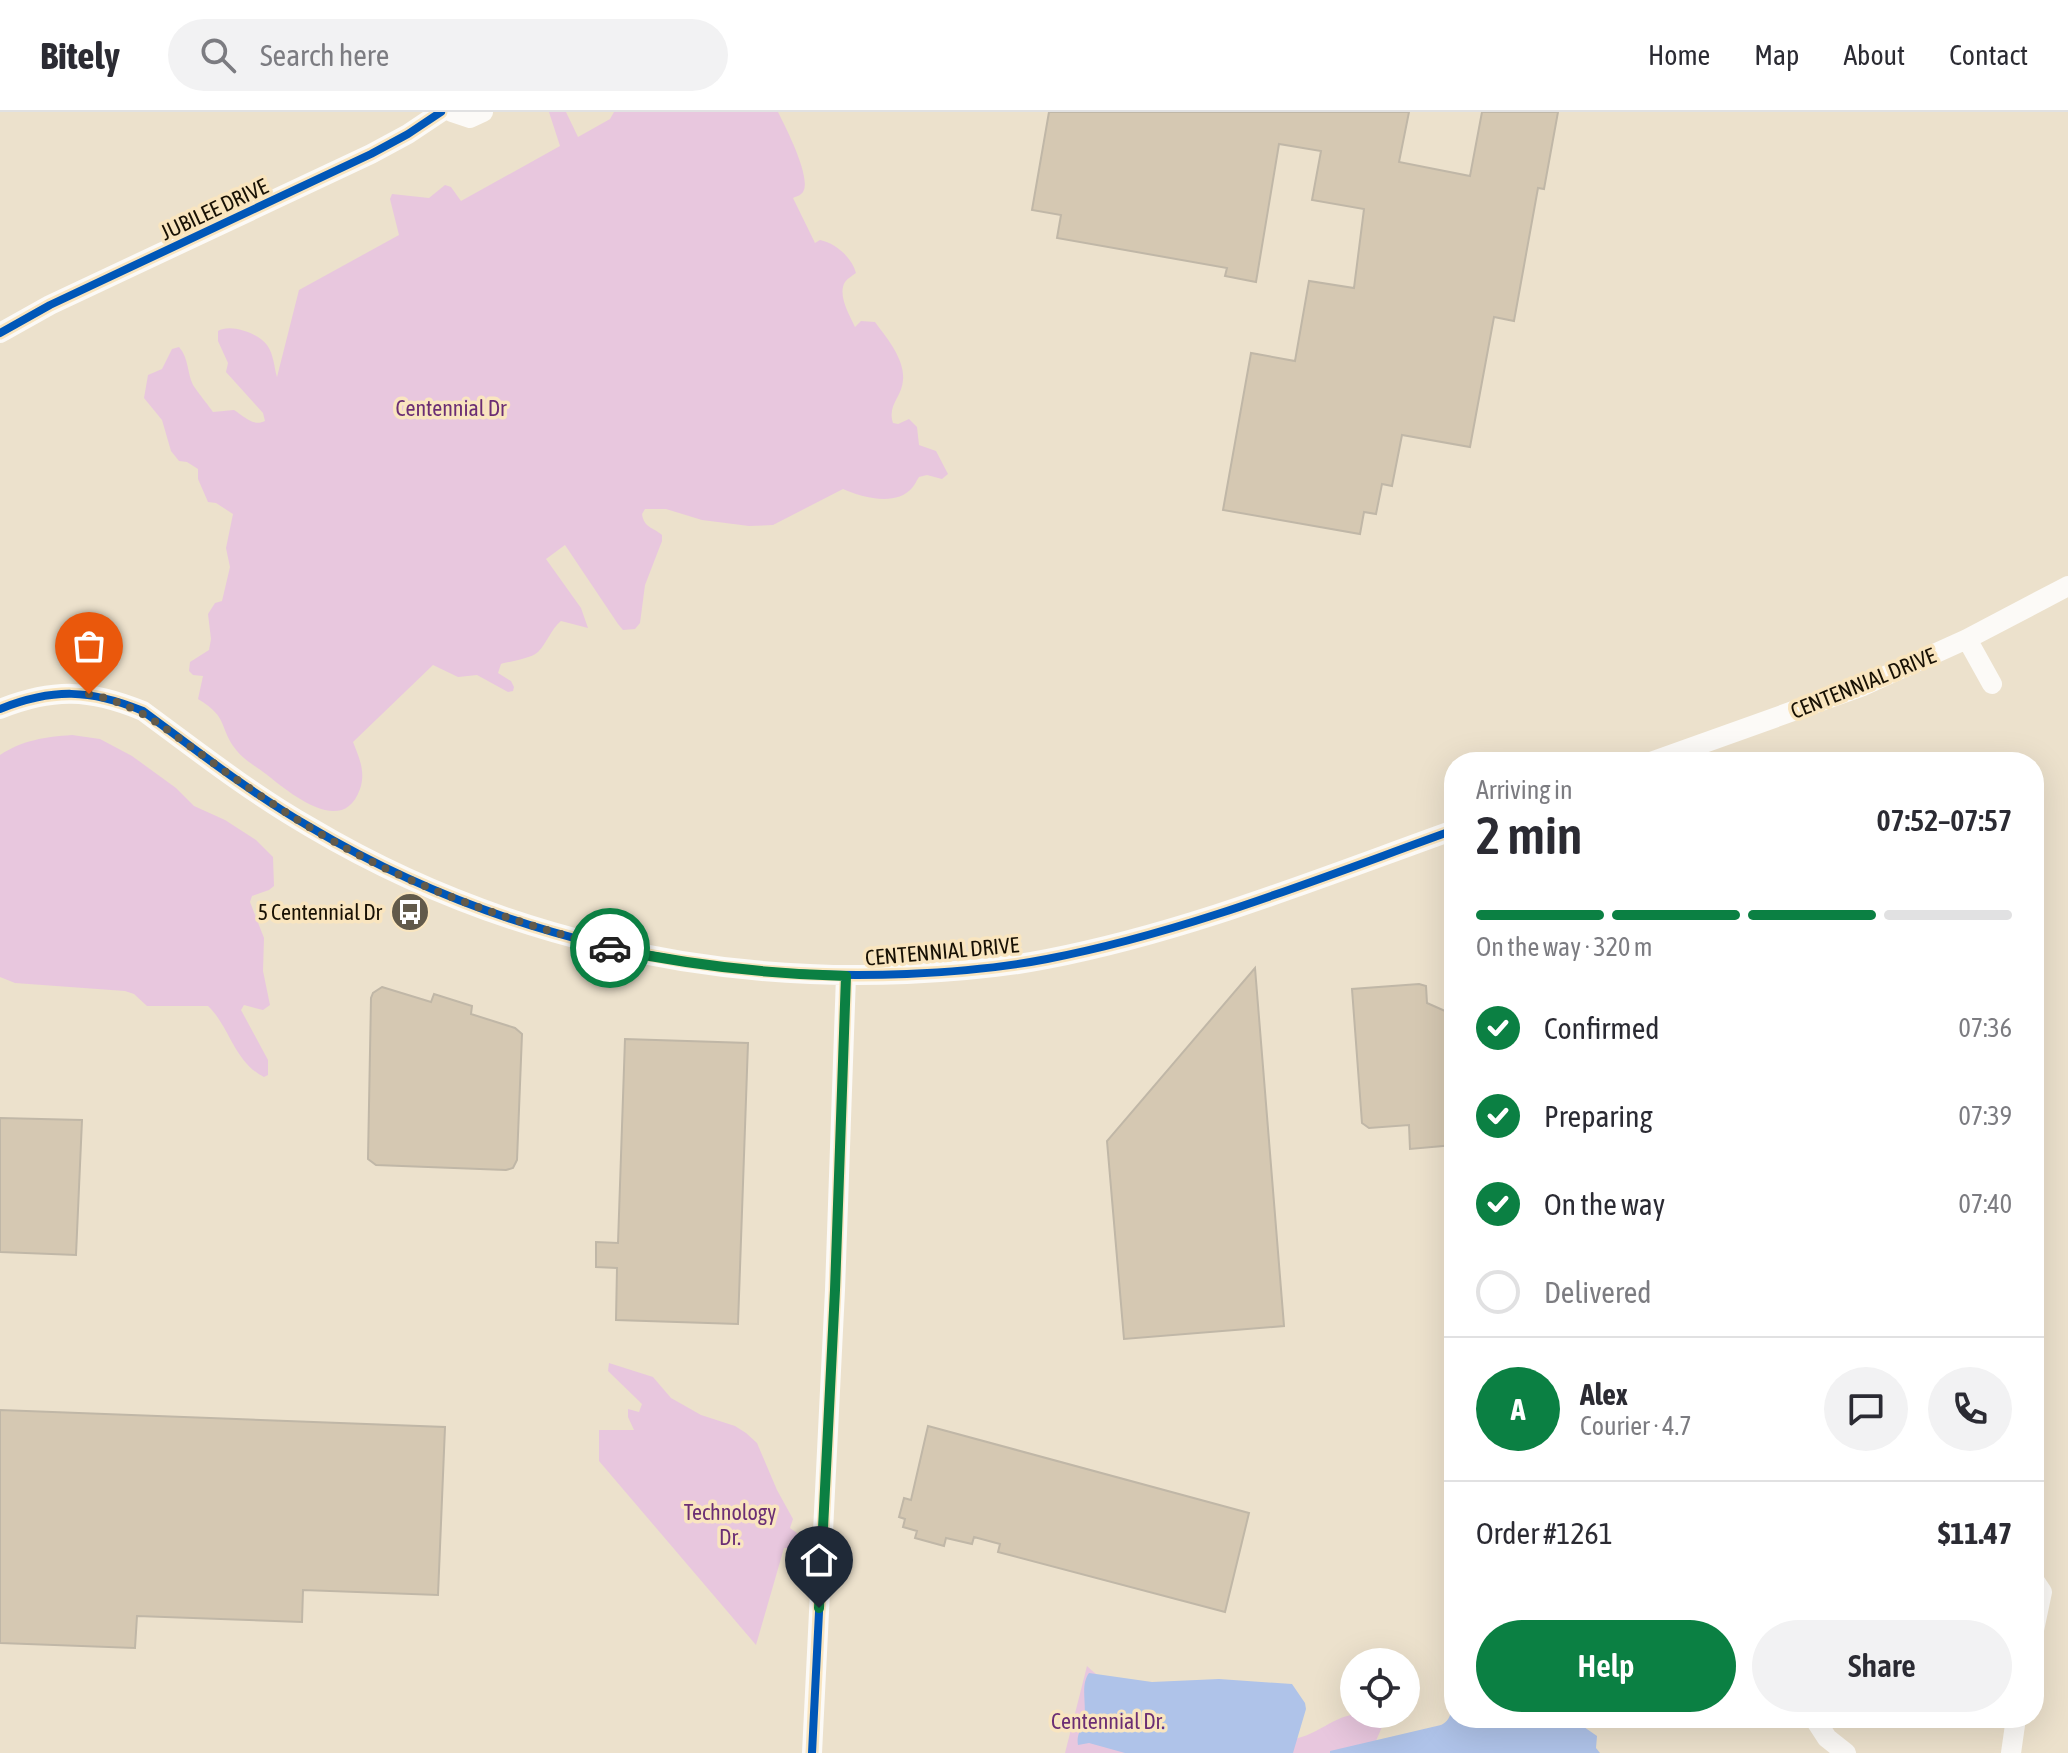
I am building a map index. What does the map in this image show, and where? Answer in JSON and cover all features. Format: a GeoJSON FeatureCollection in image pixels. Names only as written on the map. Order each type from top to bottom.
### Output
{"type":"FeatureCollection","features":[{"type":"Feature","properties":{"kind":"street","name":"JUBILEE DRIVE"},"geometry":{"type":"LineString","coordinates":[[0,333],[50,305],[371,154],[441,112]]}},
{"type":"Feature","properties":{"kind":"street"},"geometry":{"type":"LineString","coordinates":[[452,112],[470,118],[483,112]]}},
{"type":"Feature","properties":{"kind":"street","name":"CENTENNIAL DRIVE"},"geometry":{"type":"LineString","coordinates":[[1679,752],[1863,686],[1967,639],[2068,586]]}},
{"type":"Feature","properties":{"kind":"street"},"geometry":{"type":"LineString","coordinates":[[1967,639],[1992,684]]}},
{"type":"Feature","properties":{"kind":"street","name":"CENTENNIAL DRIVE"},"geometry":{"type":"LineString","coordinates":[[0,709],[40,696],[67,693],[114,699],[143,711],[308,826],[351,850],[468,904],[609,948],[671,961],[740,970],[846,976],[932,973],[1044,960],[1213,916],[1444,834]]}},
{"type":"Feature","properties":{"kind":"street"},"geometry":{"type":"LineString","coordinates":[[812,1753],[835,1290],[846,976]]}},
{"type":"Feature","properties":{"kind":"street"},"geometry":{"type":"LineString","coordinates":[[1820,1728],[1827,1738],[1846,1753]]}},
{"type":"Feature","properties":{"kind":"street"},"geometry":{"type":"LineString","coordinates":[[2011,1753],[2015,1728]]}},
{"type":"Feature","properties":{"kind":"green space","name":"Centennial Dr"},"geometry":{"type":"Polygon","coordinates":[[[549,112],[566,112],[578,137],[610,119],[614,112],[778,112],[804,176],[803,192],[793,198],[815,243],[820,240],[837,248],[851,262],[856,273],[845,282],[842,293],[855,327],[861,321],[875,322],[901,364],[903,380],[893,406],[893,423],[909,419],[917,427],[919,445],[936,451],[948,474],[942,479],[927,475],[919,477],[905,494],[888,499],[843,489],[773,525],[749,526],[702,520],[666,509],[645,509],[642,514],[645,522],[662,535],[662,541],[645,585],[640,623],[635,629],[623,630],[618,624],[565,545],[546,559],[581,608],[588,628],[561,621],[538,652],[501,664],[498,673],[511,681],[513,691],[508,692],[477,675],[458,677],[433,665],[353,742],[362,777],[360,789],[352,803],[342,810],[329,811],[316,807],[288,791],[243,757],[231,743],[215,712],[198,699],[203,676],[193,675],[189,671],[190,662],[209,650],[208,614],[215,603],[222,601],[230,567],[226,548],[233,514],[216,503],[208,502],[198,479],[198,469],[179,461],[171,451],[162,420],[144,398],[148,375],[162,369],[172,349],[179,347],[185,356],[193,385],[213,412],[234,410],[253,422],[265,421],[263,413],[226,372],[228,363],[218,341],[218,331],[236,329],[251,333],[263,341],[271,353],[277,377],[299,290],[399,235],[390,199],[392,194],[429,198],[445,185],[451,187],[461,201],[560,146],[549,112]]]}},
{"type":"Feature","properties":{"kind":"green space"},"geometry":{"type":"Polygon","coordinates":[[[72,735],[100,739],[132,756],[176,788],[194,806],[225,820],[256,840],[273,857],[274,886],[252,896],[250,902],[264,938],[263,971],[270,1005],[263,1010],[244,1005],[241,1010],[268,1060],[268,1075],[264,1077],[246,1063],[208,1006],[147,1006],[134,994],[125,991],[15,983],[0,977],[0,755],[34,740],[72,735]]]}},
{"type":"Feature","properties":{"kind":"green space","name":"Technology Dr."},"geometry":{"type":"Polygon","coordinates":[[[609,1363],[653,1377],[671,1398],[701,1415],[735,1426],[757,1443],[793,1519],[790,1528],[797,1533],[798,1545],[784,1548],[756,1645],[599,1461],[599,1430],[634,1430],[628,1409],[639,1412],[642,1404],[608,1371],[609,1363]]]}},
{"type":"Feature","properties":{"kind":"green space","name":"Centennial Dr."},"geometry":{"type":"Polygon","coordinates":[[[1087,1666],[1117,1688],[1229,1727],[1282,1741],[1310,1734],[1340,1718],[1340,1728],[1381,1728],[1371,1753],[1065,1753],[1087,1666]]]}},
{"type":"Feature","properties":{"kind":"water"},"geometry":{"type":"Polygon","coordinates":[[[1089,1673],[1152,1682],[1219,1679],[1292,1684],[1306,1709],[1293,1753],[1125,1753],[1089,1743],[1078,1745],[1085,1713],[1085,1683],[1089,1673]]]}},
{"type":"Feature","properties":{"kind":"water"},"geometry":{"type":"Polygon","coordinates":[[[1444,1723],[1444,1728],[1585,1728],[1597,1736],[1596,1748],[1600,1753],[1330,1753],[1444,1723]]]}},
{"type":"Feature","properties":{"kind":"building"},"geometry":{"type":"Polygon","coordinates":[[[1049,112],[1409,112],[1399,162],[1470,176],[1482,112],[1558,112],[1544,189],[1538,188],[1514,321],[1494,317],[1470,447],[1402,435],[1392,486],[1382,484],[1376,514],[1364,512],[1360,534],[1223,510],[1251,353],[1295,361],[1309,281],[1354,288],[1364,209],[1312,200],[1321,151],[1279,144],[1256,282],[1225,276],[1227,268],[1057,238],[1061,215],[1032,210],[1049,112]]]}},
{"type":"Feature","properties":{"kind":"building"},"geometry":{"type":"Polygon","coordinates":[[[1255,968],[1284,1326],[1124,1339],[1107,1141],[1255,968]]]}},
{"type":"Feature","properties":{"kind":"building"},"geometry":{"type":"Polygon","coordinates":[[[1419,984],[1426,986],[1427,1003],[1444,1011],[1444,1146],[1410,1149],[1409,1125],[1369,1128],[1362,1123],[1352,989],[1419,984]]]}},
{"type":"Feature","properties":{"kind":"building"},"geometry":{"type":"Polygon","coordinates":[[[382,987],[431,1002],[434,994],[472,1006],[471,1014],[515,1028],[522,1034],[517,1160],[513,1168],[376,1165],[368,1159],[371,998],[382,987]]]}},
{"type":"Feature","properties":{"kind":"building"},"geometry":{"type":"Polygon","coordinates":[[[625,1039],[748,1043],[738,1324],[616,1320],[617,1268],[596,1267],[596,1242],[618,1243],[625,1039]]]}},
{"type":"Feature","properties":{"kind":"building"},"geometry":{"type":"Polygon","coordinates":[[[0,1118],[82,1120],[76,1255],[0,1252],[0,1118]]]}},
{"type":"Feature","properties":{"kind":"building"},"geometry":{"type":"Polygon","coordinates":[[[0,1410],[445,1427],[438,1595],[303,1590],[302,1622],[137,1616],[135,1648],[0,1643],[0,1410]]]}},
{"type":"Feature","properties":{"kind":"building"},"geometry":{"type":"Polygon","coordinates":[[[928,1426],[1249,1513],[1225,1612],[998,1552],[1000,1544],[974,1537],[972,1544],[946,1538],[944,1546],[915,1538],[917,1531],[903,1527],[905,1519],[899,1517],[904,1498],[911,1500],[928,1426]]]}},
{"type":"Feature","properties":{"kind":"cycle path"},"geometry":{"type":"LineString","coordinates":[[0,333],[50,305],[371,154],[441,112]]}},
{"type":"Feature","properties":{"kind":"cycle path"},"geometry":{"type":"LineString","coordinates":[[0,709],[37,697],[72,694],[106,698],[124,704],[143,711],[245,786],[310,827],[379,864],[450,896],[523,923],[598,944],[674,960],[751,970],[829,975],[907,974],[977,969],[1047,959],[1202,919],[1444,834]]}},
{"type":"Feature","properties":{"kind":"cycle path"},"geometry":{"type":"LineString","coordinates":[[812,1753],[835,1290],[846,976]]}},
{"type":"Feature","properties":{"kind":"way so far"},"geometry":{"type":"LineString","coordinates":[[89,694],[114,699],[143,711],[226,772],[308,826],[351,850],[468,904],[610,948]]}},
{"type":"Feature","properties":{"kind":"place","name":"5 Centennial Dr"},"geometry":{"type":"Point","coordinates":[410,912]}},
{"type":"Feature","properties":{"kind":"route"},"geometry":{"type":"LineString","coordinates":[[610,948],[671,961],[740,970],[846,976],[835,1290],[819,1608]]}}]}
